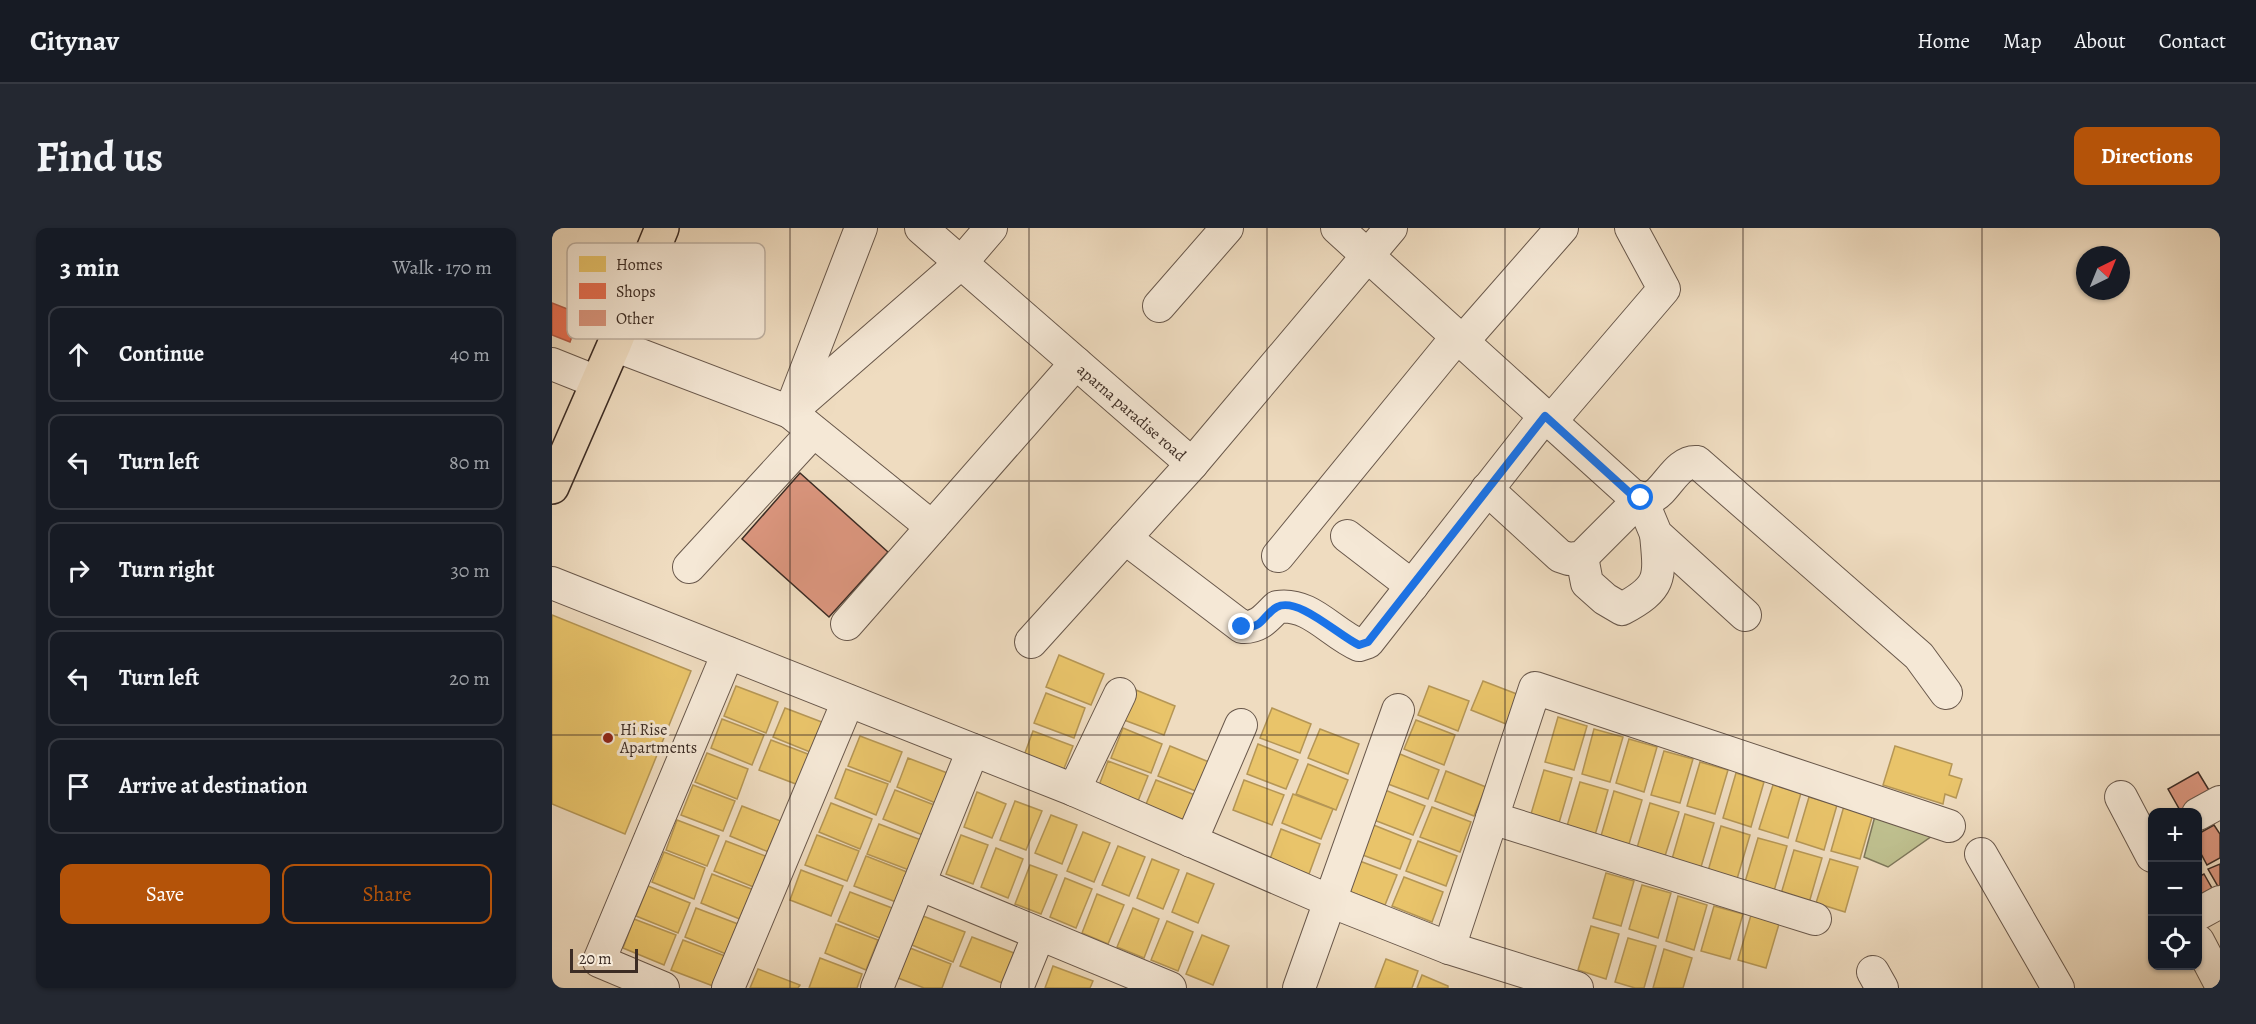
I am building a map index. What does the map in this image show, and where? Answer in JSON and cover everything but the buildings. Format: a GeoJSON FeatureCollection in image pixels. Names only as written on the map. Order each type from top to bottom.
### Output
{"type":"FeatureCollection","features":[{"type":"Feature","properties":{"kind":"main road"},"geometry":{"type":"LineString","coordinates":[[637,243],[643,228]]}},
{"type":"Feature","properties":{"kind":"main road"},"geometry":{"type":"LineString","coordinates":[[656,243],[662,228]]}},
{"type":"Feature","properties":{"kind":"main road"},"geometry":{"type":"LineString","coordinates":[[552,441],[567,370],[592,339]]}},
{"type":"Feature","properties":{"kind":"main road"},"geometry":{"type":"LineString","coordinates":[[552,487],[617,339]]}},
{"type":"Feature","properties":{"kind":"street"},"geometry":{"type":"LineString","coordinates":[[790,412],[861,228]]}},
{"type":"Feature","properties":{"kind":"street","name":"aparna paradise road"},"geometry":{"type":"LineString","coordinates":[[921,228],[1192,464],[1391,228]]}},
{"type":"Feature","properties":{"kind":"street"},"geometry":{"type":"LineString","coordinates":[[790,412],[961,263],[992,228]]}},
{"type":"Feature","properties":{"kind":"street"},"geometry":{"type":"LineString","coordinates":[[1160,306],[1227,228]]}},
{"type":"Feature","properties":{"kind":"street"},"geometry":{"type":"LineString","coordinates":[[1337,228],[1632,495],[1641,498],[1652,497],[1687,463],[1697,462],[1920,656],[1946,693]]}},
{"type":"Feature","properties":{"kind":"street"},"geometry":{"type":"LineString","coordinates":[[1278,556],[1459,339],[1562,228]]}},
{"type":"Feature","properties":{"kind":"street"},"geometry":{"type":"LineString","coordinates":[[1125,538],[1242,627],[1259,624],[1277,607],[1296,607],[1306,611],[1348,640],[1359,645],[1368,642],[1488,489],[1664,289],[1631,228]]}},
{"type":"Feature","properties":{"kind":"street"},"geometry":{"type":"LineString","coordinates":[[615,345],[790,412],[932,527]]}},
{"type":"Feature","properties":{"kind":"street"},"geometry":{"type":"LineString","coordinates":[[847,624],[1076,363]]}},
{"type":"Feature","properties":{"kind":"street"},"geometry":{"type":"LineString","coordinates":[[689,567],[813,432]]}},
{"type":"Feature","properties":{"kind":"street"},"geometry":{"type":"LineString","coordinates":[[1031,642],[1192,464]]}},
{"type":"Feature","properties":{"kind":"street"},"geometry":{"type":"LineString","coordinates":[[1488,489],[1560,556],[1569,559],[1582,557],[1641,498]]}},
{"type":"Feature","properties":{"kind":"street"},"geometry":{"type":"LineString","coordinates":[[1582,557],[1587,583],[1605,599],[1622,609],[1643,598],[1655,585],[1658,562],[1656,534],[1641,498]]}},
{"type":"Feature","properties":{"kind":"street"},"geometry":{"type":"LineString","coordinates":[[1656,534],[1745,615]]}},
{"type":"Feature","properties":{"kind":"street"},"geometry":{"type":"LineString","coordinates":[[1347,536],[1412,586]]}},
{"type":"Feature","properties":{"kind":"street"},"geometry":{"type":"LineString","coordinates":[[552,583],[1074,790],[1330,901],[1449,948],[1577,988]]}},
{"type":"Feature","properties":{"kind":"street"},"geometry":{"type":"LineString","coordinates":[[663,988],[599,962],[728,653]]}},
{"type":"Feature","properties":{"kind":"street"},"geometry":{"type":"LineString","coordinates":[[1449,948],[1535,688],[1948,826]]}},
{"type":"Feature","properties":{"kind":"street"},"geometry":{"type":"LineString","coordinates":[[1074,790],[1120,694]]}},
{"type":"Feature","properties":{"kind":"street"},"geometry":{"type":"LineString","coordinates":[[728,988],[848,701]]}},
{"type":"Feature","properties":{"kind":"street"},"geometry":{"type":"LineString","coordinates":[[1299,988],[1398,710]]}},
{"type":"Feature","properties":{"kind":"street"},"geometry":{"type":"LineString","coordinates":[[1191,841],[1241,725]]}},
{"type":"Feature","properties":{"kind":"street"},"geometry":{"type":"LineString","coordinates":[[877,988],[973,750]]}},
{"type":"Feature","properties":{"kind":"street"},"geometry":{"type":"LineString","coordinates":[[2121,797],[2148,842]]}},
{"type":"Feature","properties":{"kind":"street"},"geometry":{"type":"LineString","coordinates":[[2202,812],[2220,802]]}},
{"type":"Feature","properties":{"kind":"street"},"geometry":{"type":"LineString","coordinates":[[1492,818],[1815,919]]}},
{"type":"Feature","properties":{"kind":"street"},"geometry":{"type":"LineString","coordinates":[[1981,854],[2058,988]]}},
{"type":"Feature","properties":{"kind":"street"},"geometry":{"type":"LineString","coordinates":[[919,884],[1168,988]]}},
{"type":"Feature","properties":{"kind":"street"},"geometry":{"type":"LineString","coordinates":[[2202,912],[2220,902]]}},
{"type":"Feature","properties":{"kind":"street"},"geometry":{"type":"LineString","coordinates":[[1017,988],[1039,934]]}},
{"type":"Feature","properties":{"kind":"street"},"geometry":{"type":"LineString","coordinates":[[2202,949],[2220,983]]}},
{"type":"Feature","properties":{"kind":"green space"},"geometry":{"type":"Polygon","coordinates":[[[1875,816],[1939,831],[1888,867],[1864,857],[1875,816]]]}},
{"type":"Feature","properties":{"kind":"place","name":"Hi Rise Apartments"},"geometry":{"type":"Point","coordinates":[608,738]}},
{"type":"Feature","properties":{"kind":"route"},"geometry":{"type":"LineString","coordinates":[[1242,627],[1259,624],[1277,607],[1296,607],[1306,611],[1348,640],[1359,645],[1368,642],[1545,416],[1632,495],[1641,498]]}}]}
